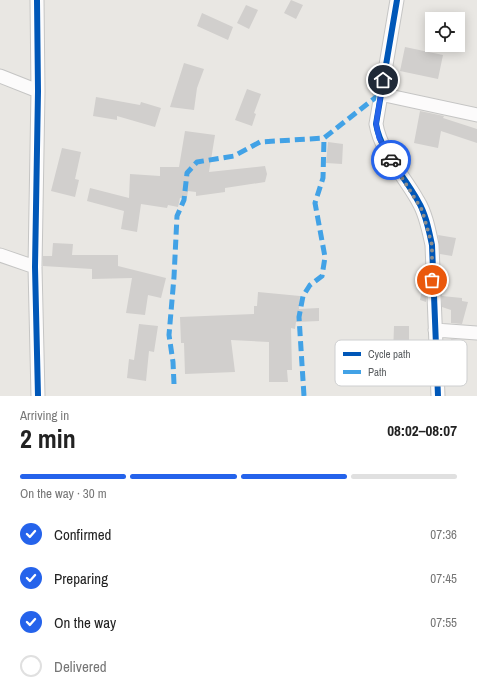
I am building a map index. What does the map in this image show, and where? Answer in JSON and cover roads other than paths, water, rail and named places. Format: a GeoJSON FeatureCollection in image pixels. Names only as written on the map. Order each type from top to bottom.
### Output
{"type":"FeatureCollection","features":[{"type":"Feature","properties":{"kind":"street"},"geometry":{"type":"LineString","coordinates":[[37,0],[38,91],[34,268],[38,396]]}},
{"type":"Feature","properties":{"kind":"street"},"geometry":{"type":"LineString","coordinates":[[397,0],[376,124],[379,138],[419,202],[429,234],[432,245],[435,340]]}},
{"type":"Feature","properties":{"kind":"street"},"geometry":{"type":"LineString","coordinates":[[0,76],[38,91]]}},
{"type":"Feature","properties":{"kind":"street"},"geometry":{"type":"LineString","coordinates":[[380,94],[477,115]]}},
{"type":"Feature","properties":{"kind":"street"},"geometry":{"type":"LineString","coordinates":[[0,255],[34,268]]}},
{"type":"Feature","properties":{"kind":"street"},"geometry":{"type":"LineString","coordinates":[[435,330],[477,333]]}},
{"type":"Feature","properties":{"kind":"street"},"geometry":{"type":"LineString","coordinates":[[438,386],[438,396]]}}]}
